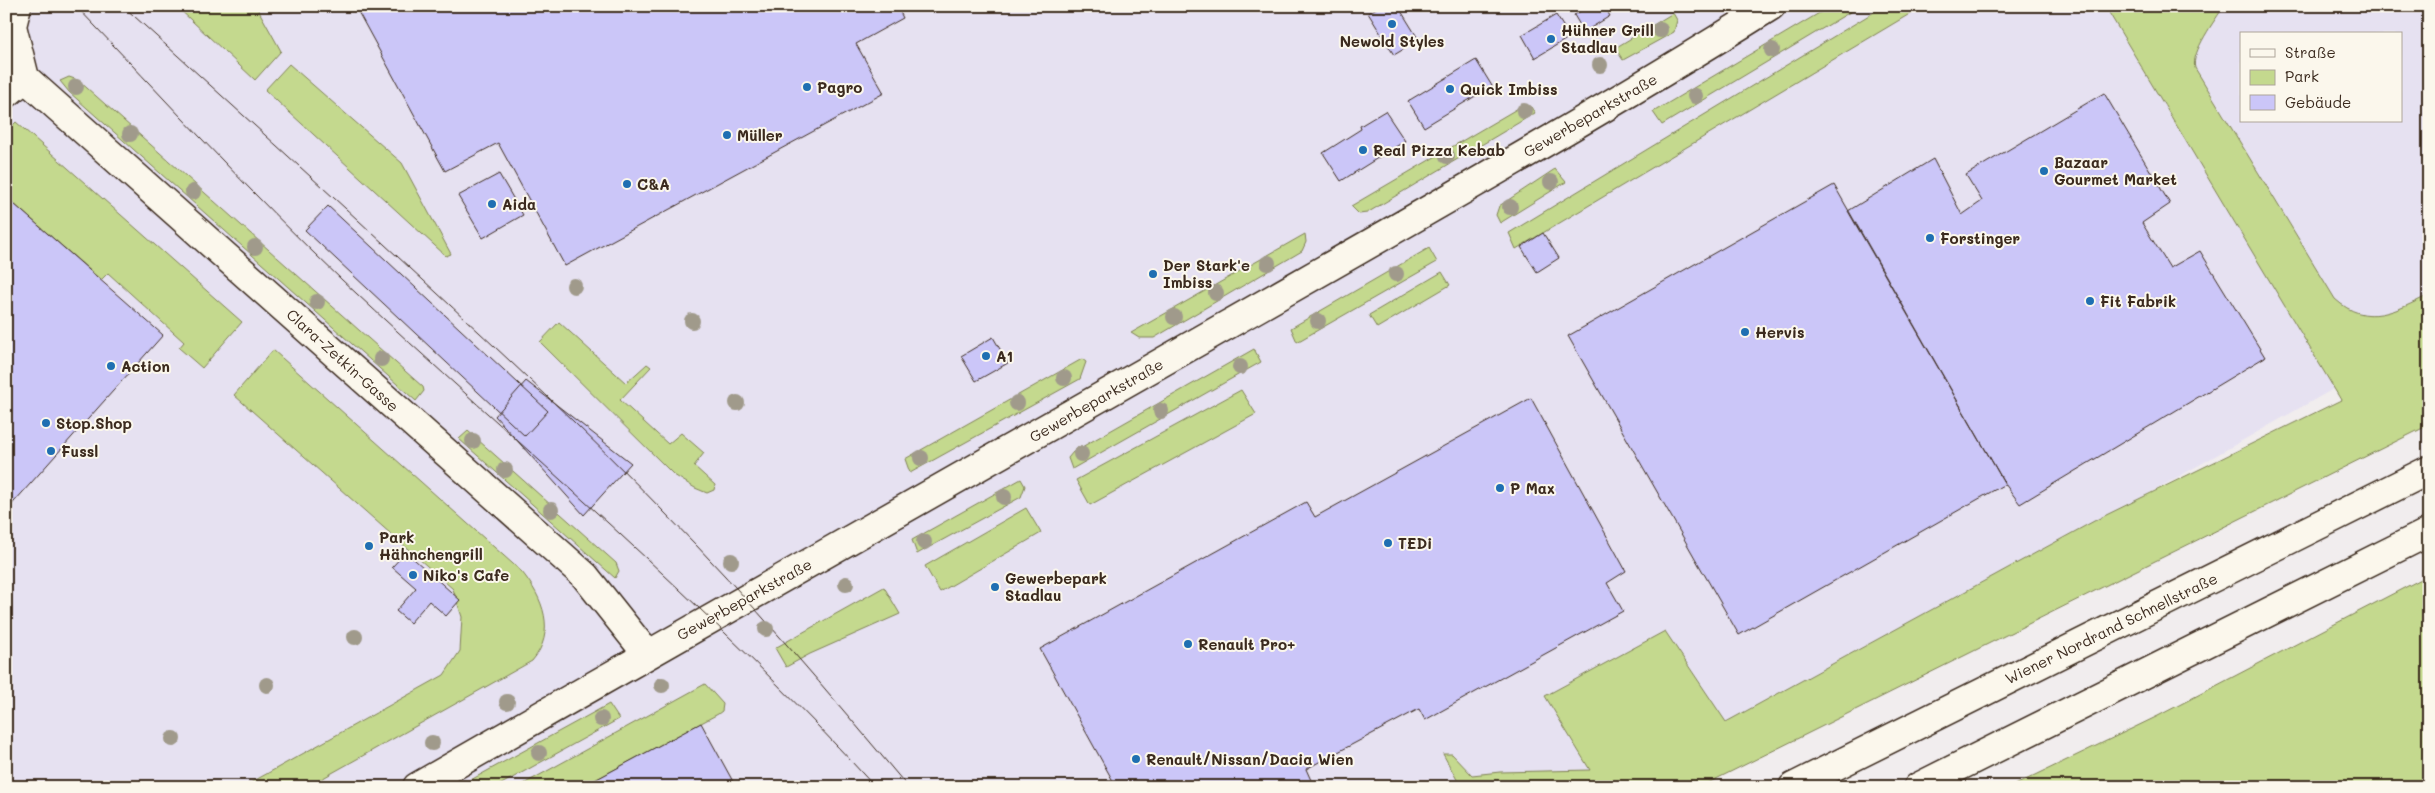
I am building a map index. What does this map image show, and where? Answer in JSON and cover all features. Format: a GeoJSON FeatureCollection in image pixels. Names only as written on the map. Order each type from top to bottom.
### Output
{"type":"FeatureCollection","features":[{"type":"Feature","properties":{"kind":"main road"},"geometry":{"type":"LineString","coordinates":[[16,86],[12,26],[17,6]]}},
{"type":"Feature","properties":{"kind":"main road","name":"Gewerbeparkstraße"},"geometry":{"type":"LineString","coordinates":[[417,787],[647,654],[1354,253],[1772,6]]}},
{"type":"Feature","properties":{"kind":"main road","name":"Clara-Zetkin-Gasse"},"geometry":{"type":"LineString","coordinates":[[16,86],[585,576],[647,654]]}},
{"type":"Feature","properties":{"kind":"main road","name":"Wiener Nordrand Schnellstraße"},"geometry":{"type":"LineString","coordinates":[[1793,787],[2429,470]]}},
{"type":"Feature","properties":{"kind":"main road"},"geometry":{"type":"LineString","coordinates":[[1918,787],[2429,532]]}},
{"type":"Feature","properties":{"kind":"shaded area","name":"Gewerbepark Stadlau"},"geometry":{"type":"Polygon","coordinates":[[[6,6],[2429,6],[2429,330],[2335,388],[1631,787],[6,787],[6,6]]]}},
{"type":"Feature","properties":{"kind":"green space"},"geometry":{"type":"Polygon","coordinates":[[[176,6],[256,6],[281,51],[255,80],[176,6]]]}},
{"type":"Feature","properties":{"kind":"green space"},"geometry":{"type":"Polygon","coordinates":[[[1831,6],[1860,6],[1662,125],[1653,112],[1831,6]]]}},
{"type":"Feature","properties":{"kind":"green space"},"geometry":{"type":"Polygon","coordinates":[[[1884,6],[1923,6],[1516,249],[1509,233],[1884,6]]]}},
{"type":"Feature","properties":{"kind":"green space"},"geometry":{"type":"Polygon","coordinates":[[[2105,6],[2224,6],[2200,45],[2194,62],[2195,68],[2335,299],[2347,308],[2370,315],[2393,311],[2429,295],[2429,425],[1700,787],[1461,787],[1443,754],[1452,754],[1472,775],[1500,772],[1590,770],[1545,696],[1665,631],[1726,722],[2096,520],[2341,400],[2105,6]]]}},
{"type":"Feature","properties":{"kind":"green space"},"geometry":{"type":"Polygon","coordinates":[[[1673,13],[1677,20],[1674,32],[1623,60],[1615,48],[1673,13]]]}},
{"type":"Feature","properties":{"kind":"green space"},"geometry":{"type":"Polygon","coordinates":[[[289,64],[402,163],[451,254],[446,256],[265,90],[289,64]]]}},
{"type":"Feature","properties":{"kind":"green space"},"geometry":{"type":"Polygon","coordinates":[[[69,77],[78,80],[423,387],[424,391],[416,401],[69,92],[60,81],[69,77]]]}},
{"type":"Feature","properties":{"kind":"green space"},"geometry":{"type":"Polygon","coordinates":[[[1520,107],[1531,107],[1535,113],[1367,213],[1359,214],[1351,206],[1520,107]]]}},
{"type":"Feature","properties":{"kind":"green space"},"geometry":{"type":"Polygon","coordinates":[[[16,122],[242,322],[202,368],[179,348],[184,342],[108,273],[101,280],[6,197],[6,132],[16,122]]]}},
{"type":"Feature","properties":{"kind":"green space"},"geometry":{"type":"Polygon","coordinates":[[[1555,169],[1566,182],[1500,223],[1496,215],[1499,206],[1555,169]]]}},
{"type":"Feature","properties":{"kind":"green space"},"geometry":{"type":"Polygon","coordinates":[[[1305,234],[1306,242],[1302,251],[1154,338],[1139,338],[1131,333],[1305,234]]]}},
{"type":"Feature","properties":{"kind":"green space"},"geometry":{"type":"Polygon","coordinates":[[[1429,248],[1437,262],[1297,342],[1291,328],[1429,248]]]}},
{"type":"Feature","properties":{"kind":"green space"},"geometry":{"type":"Polygon","coordinates":[[[1442,272],[1450,285],[1377,328],[1369,315],[1442,272]]]}},
{"type":"Feature","properties":{"kind":"green space"},"geometry":{"type":"Polygon","coordinates":[[[559,322],[626,383],[647,364],[651,367],[620,400],[668,444],[681,433],[704,453],[694,466],[715,485],[714,490],[707,493],[674,475],[540,342],[559,322]]]}},
{"type":"Feature","properties":{"kind":"green space"},"geometry":{"type":"Polygon","coordinates":[[[1254,349],[1261,362],[1072,469],[1068,458],[1073,452],[1254,349]]]}},
{"type":"Feature","properties":{"kind":"green space"},"geometry":{"type":"Polygon","coordinates":[[[273,350],[522,572],[541,604],[545,627],[544,639],[540,650],[532,661],[307,787],[243,787],[444,675],[460,651],[462,617],[453,589],[234,395],[273,350]]]}},
{"type":"Feature","properties":{"kind":"green space"},"geometry":{"type":"Polygon","coordinates":[[[1082,359],[1086,362],[1080,379],[910,473],[905,459],[1082,359]]]}},
{"type":"Feature","properties":{"kind":"green space"},"geometry":{"type":"Polygon","coordinates":[[[1241,390],[1256,414],[1090,505],[1076,480],[1241,390]]]}},
{"type":"Feature","properties":{"kind":"green space"},"geometry":{"type":"Polygon","coordinates":[[[468,431],[616,563],[619,571],[615,578],[459,439],[468,431]]]}},
{"type":"Feature","properties":{"kind":"green space"},"geometry":{"type":"Polygon","coordinates":[[[1021,479],[1025,486],[1021,497],[917,554],[912,540],[1021,479]]]}},
{"type":"Feature","properties":{"kind":"green space"},"geometry":{"type":"Polygon","coordinates":[[[1026,508],[1041,533],[940,592],[925,566],[1026,508]]]}},
{"type":"Feature","properties":{"kind":"green space"},"geometry":{"type":"Polygon","coordinates":[[[2429,575],[2429,787],[2011,787],[2158,716],[2429,575]]]}},
{"type":"Feature","properties":{"kind":"green space"},"geometry":{"type":"Polygon","coordinates":[[[884,587],[900,614],[810,654],[786,667],[775,648],[884,587]]]}},
{"type":"Feature","properties":{"kind":"green space"},"geometry":{"type":"Polygon","coordinates":[[[705,684],[723,704],[722,711],[718,714],[582,787],[518,787],[705,684]]]}},
{"type":"Feature","properties":{"kind":"green space"},"geometry":{"type":"Polygon","coordinates":[[[609,704],[619,719],[496,787],[458,787],[609,704]]]}},
{"type":"Feature","properties":{"kind":"building"},"geometry":{"type":"Polygon","coordinates":[[[355,6],[897,6],[903,18],[856,44],[884,93],[565,266],[498,143],[445,171],[355,6]]]}},
{"type":"Feature","properties":{"kind":"building"},"geometry":{"type":"Polygon","coordinates":[[[1380,6],[1398,6],[1419,40],[1394,55],[1368,13],[1380,6]]]}},
{"type":"Feature","properties":{"kind":"building"},"geometry":{"type":"Polygon","coordinates":[[[1589,6],[1604,6],[1610,16],[1584,32],[1574,15],[1589,6]]]}},
{"type":"Feature","properties":{"kind":"building"},"geometry":{"type":"Polygon","coordinates":[[[1556,15],[1570,37],[1535,58],[1522,35],[1556,15]]]}},
{"type":"Feature","properties":{"kind":"building"},"geometry":{"type":"Polygon","coordinates":[[[1476,60],[1492,86],[1424,127],[1408,101],[1476,60]]]}},
{"type":"Feature","properties":{"kind":"building"},"geometry":{"type":"Polygon","coordinates":[[[2104,93],[2170,204],[2142,223],[2170,268],[2200,251],[2265,357],[2020,504],[2005,484],[1848,211],[1933,159],[1962,215],[1982,201],[1966,175],[2104,93]]]}},
{"type":"Feature","properties":{"kind":"building"},"geometry":{"type":"Polygon","coordinates":[[[1385,111],[1405,141],[1341,181],[1323,153],[1361,129],[1360,126],[1385,111]]]}},
{"type":"Feature","properties":{"kind":"building"},"geometry":{"type":"Polygon","coordinates":[[[499,174],[523,215],[483,238],[458,196],[499,174]]]}},
{"type":"Feature","properties":{"kind":"building"},"geometry":{"type":"Polygon","coordinates":[[[1834,185],[2005,484],[1739,635],[1568,336],[1834,185]]]}},
{"type":"Feature","properties":{"kind":"building","name":"Stop.Shop"},"geometry":{"type":"Polygon","coordinates":[[[6,197],[163,335],[6,511],[6,197]]]}},
{"type":"Feature","properties":{"kind":"building"},"geometry":{"type":"Polygon","coordinates":[[[328,206],[548,411],[525,436],[305,230],[328,206]]]}},
{"type":"Feature","properties":{"kind":"building"},"geometry":{"type":"Polygon","coordinates":[[[1543,233],[1559,258],[1537,272],[1521,247],[1543,233]]]}},
{"type":"Feature","properties":{"kind":"building"},"geometry":{"type":"Polygon","coordinates":[[[993,337],[1008,363],[976,381],[961,356],[993,337]]]}},
{"type":"Feature","properties":{"kind":"building"},"geometry":{"type":"Polygon","coordinates":[[[526,381],[631,463],[584,515],[495,416],[526,381]]]}},
{"type":"Feature","properties":{"kind":"building"},"geometry":{"type":"Polygon","coordinates":[[[1531,398],[1626,571],[1607,583],[1623,611],[1425,720],[1419,709],[1306,769],[1314,787],[1103,787],[1113,781],[1040,649],[1306,502],[1315,517],[1531,398]]]}},
{"type":"Feature","properties":{"kind":"building"},"geometry":{"type":"Polygon","coordinates":[[[406,552],[460,600],[446,616],[429,601],[410,623],[396,611],[416,588],[392,567],[406,552]]]}},
{"type":"Feature","properties":{"kind":"building"},"geometry":{"type":"Polygon","coordinates":[[[701,723],[736,787],[582,787],[701,723]]]}},
{"type":"Feature","properties":{"kind":"tram line"},"geometry":{"type":"LineString","coordinates":[[76,6],[308,247],[681,591],[812,720],[875,787]]}},
{"type":"Feature","properties":{"kind":"tram line"},"geometry":{"type":"LineString","coordinates":[[123,6],[423,280],[635,482],[758,612],[908,787]]}},
{"type":"Feature","properties":{"kind":"place","name":"Newold Styles"},"geometry":{"type":"Point","coordinates":[1392,24]}},
{"type":"Feature","properties":{"kind":"place","name":"Hühner Grill Stadlau"},"geometry":{"type":"Point","coordinates":[1551,39]}},
{"type":"Feature","properties":{"kind":"place","name":"Pagro"},"geometry":{"type":"Point","coordinates":[807,87]}},
{"type":"Feature","properties":{"kind":"place","name":"Quick Imbiss"},"geometry":{"type":"Point","coordinates":[1450,89]}},
{"type":"Feature","properties":{"kind":"place","name":"Müller"},"geometry":{"type":"Point","coordinates":[727,135]}},
{"type":"Feature","properties":{"kind":"place","name":"Real Pizza Kebab"},"geometry":{"type":"Point","coordinates":[1363,150]}},
{"type":"Feature","properties":{"kind":"place","name":"Bazaar Gourmet Market"},"geometry":{"type":"Point","coordinates":[2044,171]}},
{"type":"Feature","properties":{"kind":"place","name":"C&A"},"geometry":{"type":"Point","coordinates":[627,184]}},
{"type":"Feature","properties":{"kind":"place","name":"Aida"},"geometry":{"type":"Point","coordinates":[492,204]}},
{"type":"Feature","properties":{"kind":"place","name":"Forstinger"},"geometry":{"type":"Point","coordinates":[1930,238]}},
{"type":"Feature","properties":{"kind":"place","name":"Der Stark'e Imbiss"},"geometry":{"type":"Point","coordinates":[1153,274]}},
{"type":"Feature","properties":{"kind":"place","name":"Fit Fabrik"},"geometry":{"type":"Point","coordinates":[2090,301]}},
{"type":"Feature","properties":{"kind":"place","name":"Hervis"},"geometry":{"type":"Point","coordinates":[1745,332]}},
{"type":"Feature","properties":{"kind":"place","name":"A1"},"geometry":{"type":"Point","coordinates":[986,356]}},
{"type":"Feature","properties":{"kind":"place","name":"Action"},"geometry":{"type":"Point","coordinates":[111,366]}},
{"type":"Feature","properties":{"kind":"place","name":"Stop.Shop"},"geometry":{"type":"Point","coordinates":[46,423]}},
{"type":"Feature","properties":{"kind":"place","name":"Fussl"},"geometry":{"type":"Point","coordinates":[51,451]}},
{"type":"Feature","properties":{"kind":"place","name":"P Max"},"geometry":{"type":"Point","coordinates":[1500,488]}},
{"type":"Feature","properties":{"kind":"place","name":"TEDi"},"geometry":{"type":"Point","coordinates":[1388,543]}},
{"type":"Feature","properties":{"kind":"place","name":"Park Hähnchengrill"},"geometry":{"type":"Point","coordinates":[369,546]}},
{"type":"Feature","properties":{"kind":"place","name":"Niko's Cafe"},"geometry":{"type":"Point","coordinates":[413,575]}},
{"type":"Feature","properties":{"kind":"place","name":"Gewerbepark Stadlau"},"geometry":{"type":"Point","coordinates":[995,587]}},
{"type":"Feature","properties":{"kind":"place","name":"Renault Pro+"},"geometry":{"type":"Point","coordinates":[1188,644]}},
{"type":"Feature","properties":{"kind":"place","name":"Renault/Nissan/Dacia Wien"},"geometry":{"type":"Point","coordinates":[1136,759]}}]}
